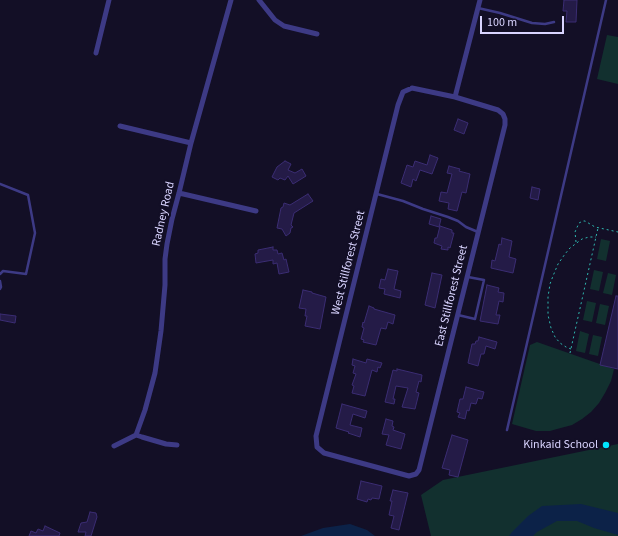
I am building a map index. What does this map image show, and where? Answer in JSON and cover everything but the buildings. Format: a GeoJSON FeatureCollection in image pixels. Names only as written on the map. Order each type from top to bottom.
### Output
{"type":"FeatureCollection","features":[{"type":"Feature","properties":{"kind":"street"},"geometry":{"type":"LineString","coordinates":[[96,53],[109,0]]}},
{"type":"Feature","properties":{"kind":"street","name":"Radney Road"},"geometry":{"type":"LineString","coordinates":[[136,434],[145,410],[155,373],[164,297],[165,259],[172,219],[191,143],[231,0]]}},
{"type":"Feature","properties":{"kind":"street"},"geometry":{"type":"LineString","coordinates":[[259,0],[275,20],[284,26],[317,34]]}},
{"type":"Feature","properties":{"kind":"street"},"geometry":{"type":"LineString","coordinates":[[455,97],[480,0]]}},
{"type":"Feature","properties":{"kind":"street","name":"West Stillforest Street"},"geometry":{"type":"LineString","coordinates":[[358,462],[324,453],[317,447],[316,436],[398,105],[403,92],[412,88],[455,97]]}},
{"type":"Feature","properties":{"kind":"street","name":"East Stillforest Street"},"geometry":{"type":"LineString","coordinates":[[358,462],[409,476],[416,474],[419,470],[505,124],[503,114],[498,110],[455,97]]}},
{"type":"Feature","properties":{"kind":"street"},"geometry":{"type":"LineString","coordinates":[[120,126],[191,143]]}},
{"type":"Feature","properties":{"kind":"street"},"geometry":{"type":"LineString","coordinates":[[179,193],[256,211]]}},
{"type":"Feature","properties":{"kind":"street"},"geometry":{"type":"LineString","coordinates":[[114,446],[136,434],[166,444],[177,445]]}},
{"type":"Feature","properties":{"kind":"lane"},"geometry":{"type":"LineString","coordinates":[[507,430],[606,0]]}},
{"type":"Feature","properties":{"kind":"lane"},"geometry":{"type":"LineString","coordinates":[[478,8],[532,23],[546,24],[554,22]]}},
{"type":"Feature","properties":{"kind":"lane"},"geometry":{"type":"LineString","coordinates":[[0,184],[28,195],[35,233],[26,274],[3,271],[0,274]]}},
{"type":"Feature","properties":{"kind":"lane"},"geometry":{"type":"LineString","coordinates":[[376,194],[403,201],[448,217],[478,232]]}},
{"type":"Feature","properties":{"kind":"lane"},"geometry":{"type":"LineString","coordinates":[[457,315],[475,319],[484,280],[467,276]]}},
{"type":"Feature","properties":{"kind":"lane"},"geometry":{"type":"LineString","coordinates":[[0,281],[0,289]]}},
{"type":"Feature","properties":{"kind":"path"},"geometry":{"type":"LineString","coordinates":[[576,243],[575,232],[579,223],[585,220],[595,227],[618,232]]}},
{"type":"Feature","properties":{"kind":"path"},"geometry":{"type":"LineString","coordinates":[[570,353],[598,228]]}},
{"type":"Feature","properties":{"kind":"path"},"geometry":{"type":"LineString","coordinates":[[571,348],[561,344],[553,333],[548,315],[548,297],[551,281],[557,266],[565,254],[576,243],[588,237],[596,237]]}},
{"type":"Feature","properties":{"kind":"green space"},"geometry":{"type":"Polygon","coordinates":[[[607,35],[618,37],[618,84],[597,79],[607,35]]]}},
{"type":"Feature","properties":{"kind":"green space"},"geometry":{"type":"Polygon","coordinates":[[[601,239],[610,241],[606,261],[597,259],[601,239]]]}},
{"type":"Feature","properties":{"kind":"green space"},"geometry":{"type":"Polygon","coordinates":[[[594,270],[603,272],[599,291],[590,289],[594,270]]]}},
{"type":"Feature","properties":{"kind":"green space"},"geometry":{"type":"Polygon","coordinates":[[[608,273],[616,275],[612,295],[603,293],[608,273]]]}},
{"type":"Feature","properties":{"kind":"green space"},"geometry":{"type":"Polygon","coordinates":[[[587,301],[596,303],[592,322],[583,320],[587,301]]]}},
{"type":"Feature","properties":{"kind":"green space"},"geometry":{"type":"Polygon","coordinates":[[[600,304],[609,306],[605,325],[596,323],[600,304]]]}},
{"type":"Feature","properties":{"kind":"green space"},"geometry":{"type":"Polygon","coordinates":[[[580,331],[589,334],[585,353],[576,351],[580,331]]]}},
{"type":"Feature","properties":{"kind":"green space"},"geometry":{"type":"Polygon","coordinates":[[[593,335],[602,337],[598,356],[589,354],[593,335]]]}},
{"type":"Feature","properties":{"kind":"green space"},"geometry":{"type":"Polygon","coordinates":[[[537,342],[614,369],[611,381],[599,403],[591,412],[572,425],[550,431],[536,431],[512,424],[530,345],[537,342]]]}},
{"type":"Feature","properties":{"kind":"green space"},"geometry":{"type":"Polygon","coordinates":[[[618,444],[618,536],[431,536],[421,495],[443,480],[618,444]]]}},
{"type":"Feature","properties":{"kind":"water"},"geometry":{"type":"Polygon","coordinates":[[[581,504],[618,513],[618,535],[577,521],[557,521],[537,532],[533,536],[509,536],[528,516],[542,506],[581,504]]]}},
{"type":"Feature","properties":{"kind":"water"},"geometry":{"type":"Polygon","coordinates":[[[350,524],[367,530],[375,536],[301,536],[323,528],[350,524]]]}},
{"type":"Feature","properties":{"kind":"place","name":"Kinkaid School"},"geometry":{"type":"Point","coordinates":[606,445]}}]}
